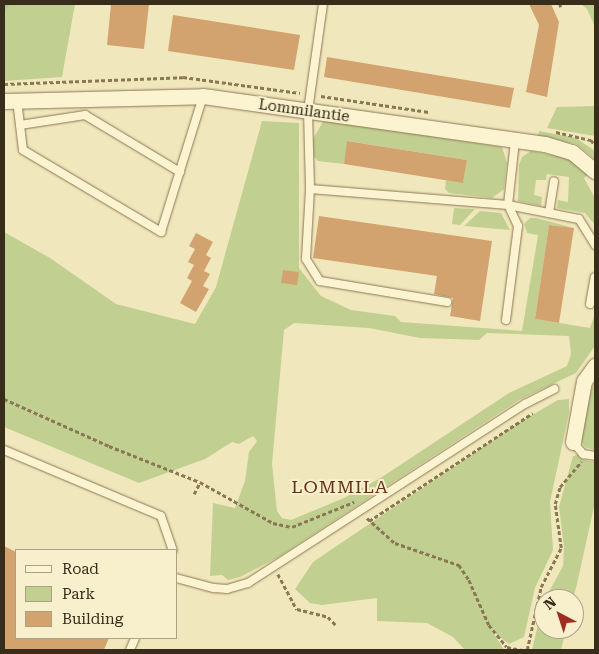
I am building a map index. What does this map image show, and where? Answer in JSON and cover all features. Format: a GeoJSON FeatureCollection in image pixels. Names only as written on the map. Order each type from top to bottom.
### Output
{"type":"FeatureCollection","features":[{"type":"Feature","properties":{"kind":"street","name":"Lommilantie"},"geometry":{"type":"LineString","coordinates":[[10,101],[152,94],[203,96],[545,144],[572,152],[595,171]]}},
{"type":"Feature","properties":{"kind":"street"},"geometry":{"type":"LineString","coordinates":[[573,442],[584,381],[595,366]]}},
{"type":"Feature","properties":{"kind":"lane"},"geometry":{"type":"LineString","coordinates":[[323,4],[308,111],[310,189],[306,259],[320,281],[447,302]]}},
{"type":"Feature","properties":{"kind":"lane"},"geometry":{"type":"LineString","coordinates":[[10,101],[20,125],[23,150],[161,232],[203,96]]}},
{"type":"Feature","properties":{"kind":"lane"},"geometry":{"type":"LineString","coordinates":[[20,125],[85,115],[180,172]]}},
{"type":"Feature","properties":{"kind":"lane"},"geometry":{"type":"LineString","coordinates":[[506,320],[518,226],[508,205],[515,141]]}},
{"type":"Feature","properties":{"kind":"lane"},"geometry":{"type":"LineString","coordinates":[[549,213],[554,181]]}},
{"type":"Feature","properties":{"kind":"lane"},"geometry":{"type":"LineString","coordinates":[[310,189],[508,205],[549,213],[579,219],[595,245]]}},
{"type":"Feature","properties":{"kind":"lane"},"geometry":{"type":"LineString","coordinates":[[590,304],[595,276]]}},
{"type":"Feature","properties":{"kind":"lane"},"geometry":{"type":"LineString","coordinates":[[178,578],[227,589],[248,583],[275,568],[525,404],[554,389]]}},
{"type":"Feature","properties":{"kind":"lane"},"geometry":{"type":"LineString","coordinates":[[573,442],[583,454],[595,456]]}},
{"type":"Feature","properties":{"kind":"lane"},"geometry":{"type":"LineString","coordinates":[[4,450],[160,516],[174,549]]}},
{"type":"Feature","properties":{"kind":"path"},"geometry":{"type":"LineString","coordinates":[[4,399],[109,446],[200,482],[230,497],[250,513],[273,523],[292,527],[353,502],[369,521],[395,543],[459,565],[469,580],[489,625],[507,647],[522,650]]}},
{"type":"Feature","properties":{"kind":"path"},"geometry":{"type":"LineString","coordinates":[[369,521],[541,407]]}},
{"type":"Feature","properties":{"kind":"path"},"geometry":{"type":"LineString","coordinates":[[527,650],[541,587],[561,548],[555,504],[560,487],[580,464],[583,454]]}},
{"type":"Feature","properties":{"kind":"path"},"geometry":{"type":"LineString","coordinates":[[194,494],[200,482]]}},
{"type":"Feature","properties":{"kind":"path"},"geometry":{"type":"LineString","coordinates":[[275,568],[297,609],[328,616],[336,625]]}},
{"type":"Feature","properties":{"kind":"green space"},"geometry":{"type":"Polygon","coordinates":[[[4,4],[75,4],[62,77],[4,81],[4,4]]]}},
{"type":"Feature","properties":{"kind":"green space"},"geometry":{"type":"Polygon","coordinates":[[[581,4],[595,4],[595,27],[587,9],[581,4]]]}},
{"type":"Feature","properties":{"kind":"green space"},"geometry":{"type":"Polygon","coordinates":[[[595,77],[595,136],[547,128],[557,107],[594,106],[595,77]]]}},
{"type":"Feature","properties":{"kind":"green space"},"geometry":{"type":"Polygon","coordinates":[[[324,120],[502,147],[507,163],[504,189],[492,198],[449,193],[445,189],[446,180],[463,182],[467,160],[348,141],[344,164],[318,161],[313,155],[313,139],[324,120]]]}},
{"type":"Feature","properties":{"kind":"green space"},"geometry":{"type":"Polygon","coordinates":[[[262,121],[299,123],[299,268],[321,296],[351,310],[395,316],[401,322],[522,331],[538,235],[527,233],[524,224],[530,218],[536,218],[574,228],[549,225],[535,319],[590,328],[595,314],[595,346],[576,373],[519,400],[277,558],[240,577],[228,580],[222,575],[210,576],[213,503],[235,508],[245,481],[249,452],[257,441],[253,436],[239,444],[232,442],[205,459],[139,483],[4,427],[4,232],[50,258],[116,304],[195,324],[216,287],[262,121]],[[294,323],[284,330],[272,464],[277,511],[282,518],[291,520],[344,498],[382,477],[509,393],[567,366],[571,354],[569,336],[487,333],[479,340],[420,338],[369,328],[294,323]]]}},
{"type":"Feature","properties":{"kind":"green space"},"geometry":{"type":"Polygon","coordinates":[[[539,131],[576,138],[595,151],[595,159],[576,144],[538,136],[539,131]]]}},
{"type":"Feature","properties":{"kind":"green space"},"geometry":{"type":"Polygon","coordinates":[[[531,151],[568,158],[589,174],[584,178],[595,198],[595,225],[585,213],[557,208],[558,200],[568,202],[569,177],[547,174],[546,180],[536,180],[534,195],[542,197],[541,206],[518,201],[519,165],[522,157],[531,151]]]}},
{"type":"Feature","properties":{"kind":"green space"},"geometry":{"type":"Polygon","coordinates":[[[454,208],[475,209],[460,225],[452,224],[454,208]]]}},
{"type":"Feature","properties":{"kind":"green space"},"geometry":{"type":"Polygon","coordinates":[[[480,211],[501,213],[510,230],[464,226],[480,211]]]}},
{"type":"Feature","properties":{"kind":"green space"},"geometry":{"type":"Polygon","coordinates":[[[595,382],[594,450],[585,447],[581,440],[590,392],[595,382]]]}},
{"type":"Feature","properties":{"kind":"green space"},"geometry":{"type":"Polygon","coordinates":[[[569,399],[569,413],[550,502],[553,550],[534,589],[524,637],[509,644],[493,632],[504,650],[465,650],[453,637],[427,623],[377,621],[377,598],[322,605],[310,603],[295,589],[313,562],[520,422],[558,400],[569,399]]]}},
{"type":"Feature","properties":{"kind":"green space"},"geometry":{"type":"Polygon","coordinates":[[[578,455],[584,460],[595,462],[595,502],[576,589],[550,589],[563,566],[564,547],[559,507],[573,456],[578,455]]]}},
{"type":"Feature","properties":{"kind":"green space"},"geometry":{"type":"Polygon","coordinates":[[[535,639],[564,639],[561,650],[532,650],[535,639]]]}},
{"type":"Feature","properties":{"kind":"building"},"geometry":{"type":"Polygon","coordinates":[[[111,4],[149,4],[144,49],[107,45],[111,4]]]}},
{"type":"Feature","properties":{"kind":"building"},"geometry":{"type":"Polygon","coordinates":[[[529,4],[551,4],[559,22],[547,97],[526,92],[539,25],[529,4]]]}},
{"type":"Feature","properties":{"kind":"building"},"geometry":{"type":"Polygon","coordinates":[[[173,15],[300,35],[294,70],[168,51],[173,15]]]}},
{"type":"Feature","properties":{"kind":"building"},"geometry":{"type":"Polygon","coordinates":[[[327,57],[514,88],[510,108],[324,77],[327,57]]]}},
{"type":"Feature","properties":{"kind":"building"},"geometry":{"type":"Polygon","coordinates":[[[347,141],[467,160],[463,183],[344,164],[347,141]]]}},
{"type":"Feature","properties":{"kind":"building"},"geometry":{"type":"Polygon","coordinates":[[[319,216],[492,241],[480,321],[450,316],[453,298],[434,294],[437,276],[313,258],[319,216]]]}},
{"type":"Feature","properties":{"kind":"building"},"geometry":{"type":"Polygon","coordinates":[[[549,225],[574,228],[559,323],[535,319],[549,225]]]}},
{"type":"Feature","properties":{"kind":"building"},"geometry":{"type":"Polygon","coordinates":[[[196,233],[213,242],[206,255],[211,258],[204,271],[210,274],[203,286],[209,289],[196,312],[180,303],[192,281],[187,278],[194,265],[188,262],[195,249],[189,246],[196,233]]]}},
{"type":"Feature","properties":{"kind":"building"},"geometry":{"type":"Polygon","coordinates":[[[283,270],[299,272],[297,285],[281,283],[283,270]]]}},
{"type":"Feature","properties":{"kind":"building"},"geometry":{"type":"Polygon","coordinates":[[[4,546],[15,552],[15,639],[109,639],[104,650],[4,650],[4,546]]]}},
{"type":"Feature","properties":{"kind":"waterway"},"geometry":{"type":"LineString","coordinates":[[4,8],[7,4]]}},
{"type":"Feature","properties":{"kind":"district","name":"LOMMILA"},"geometry":{"type":"Point","coordinates":[340,487]}}]}
